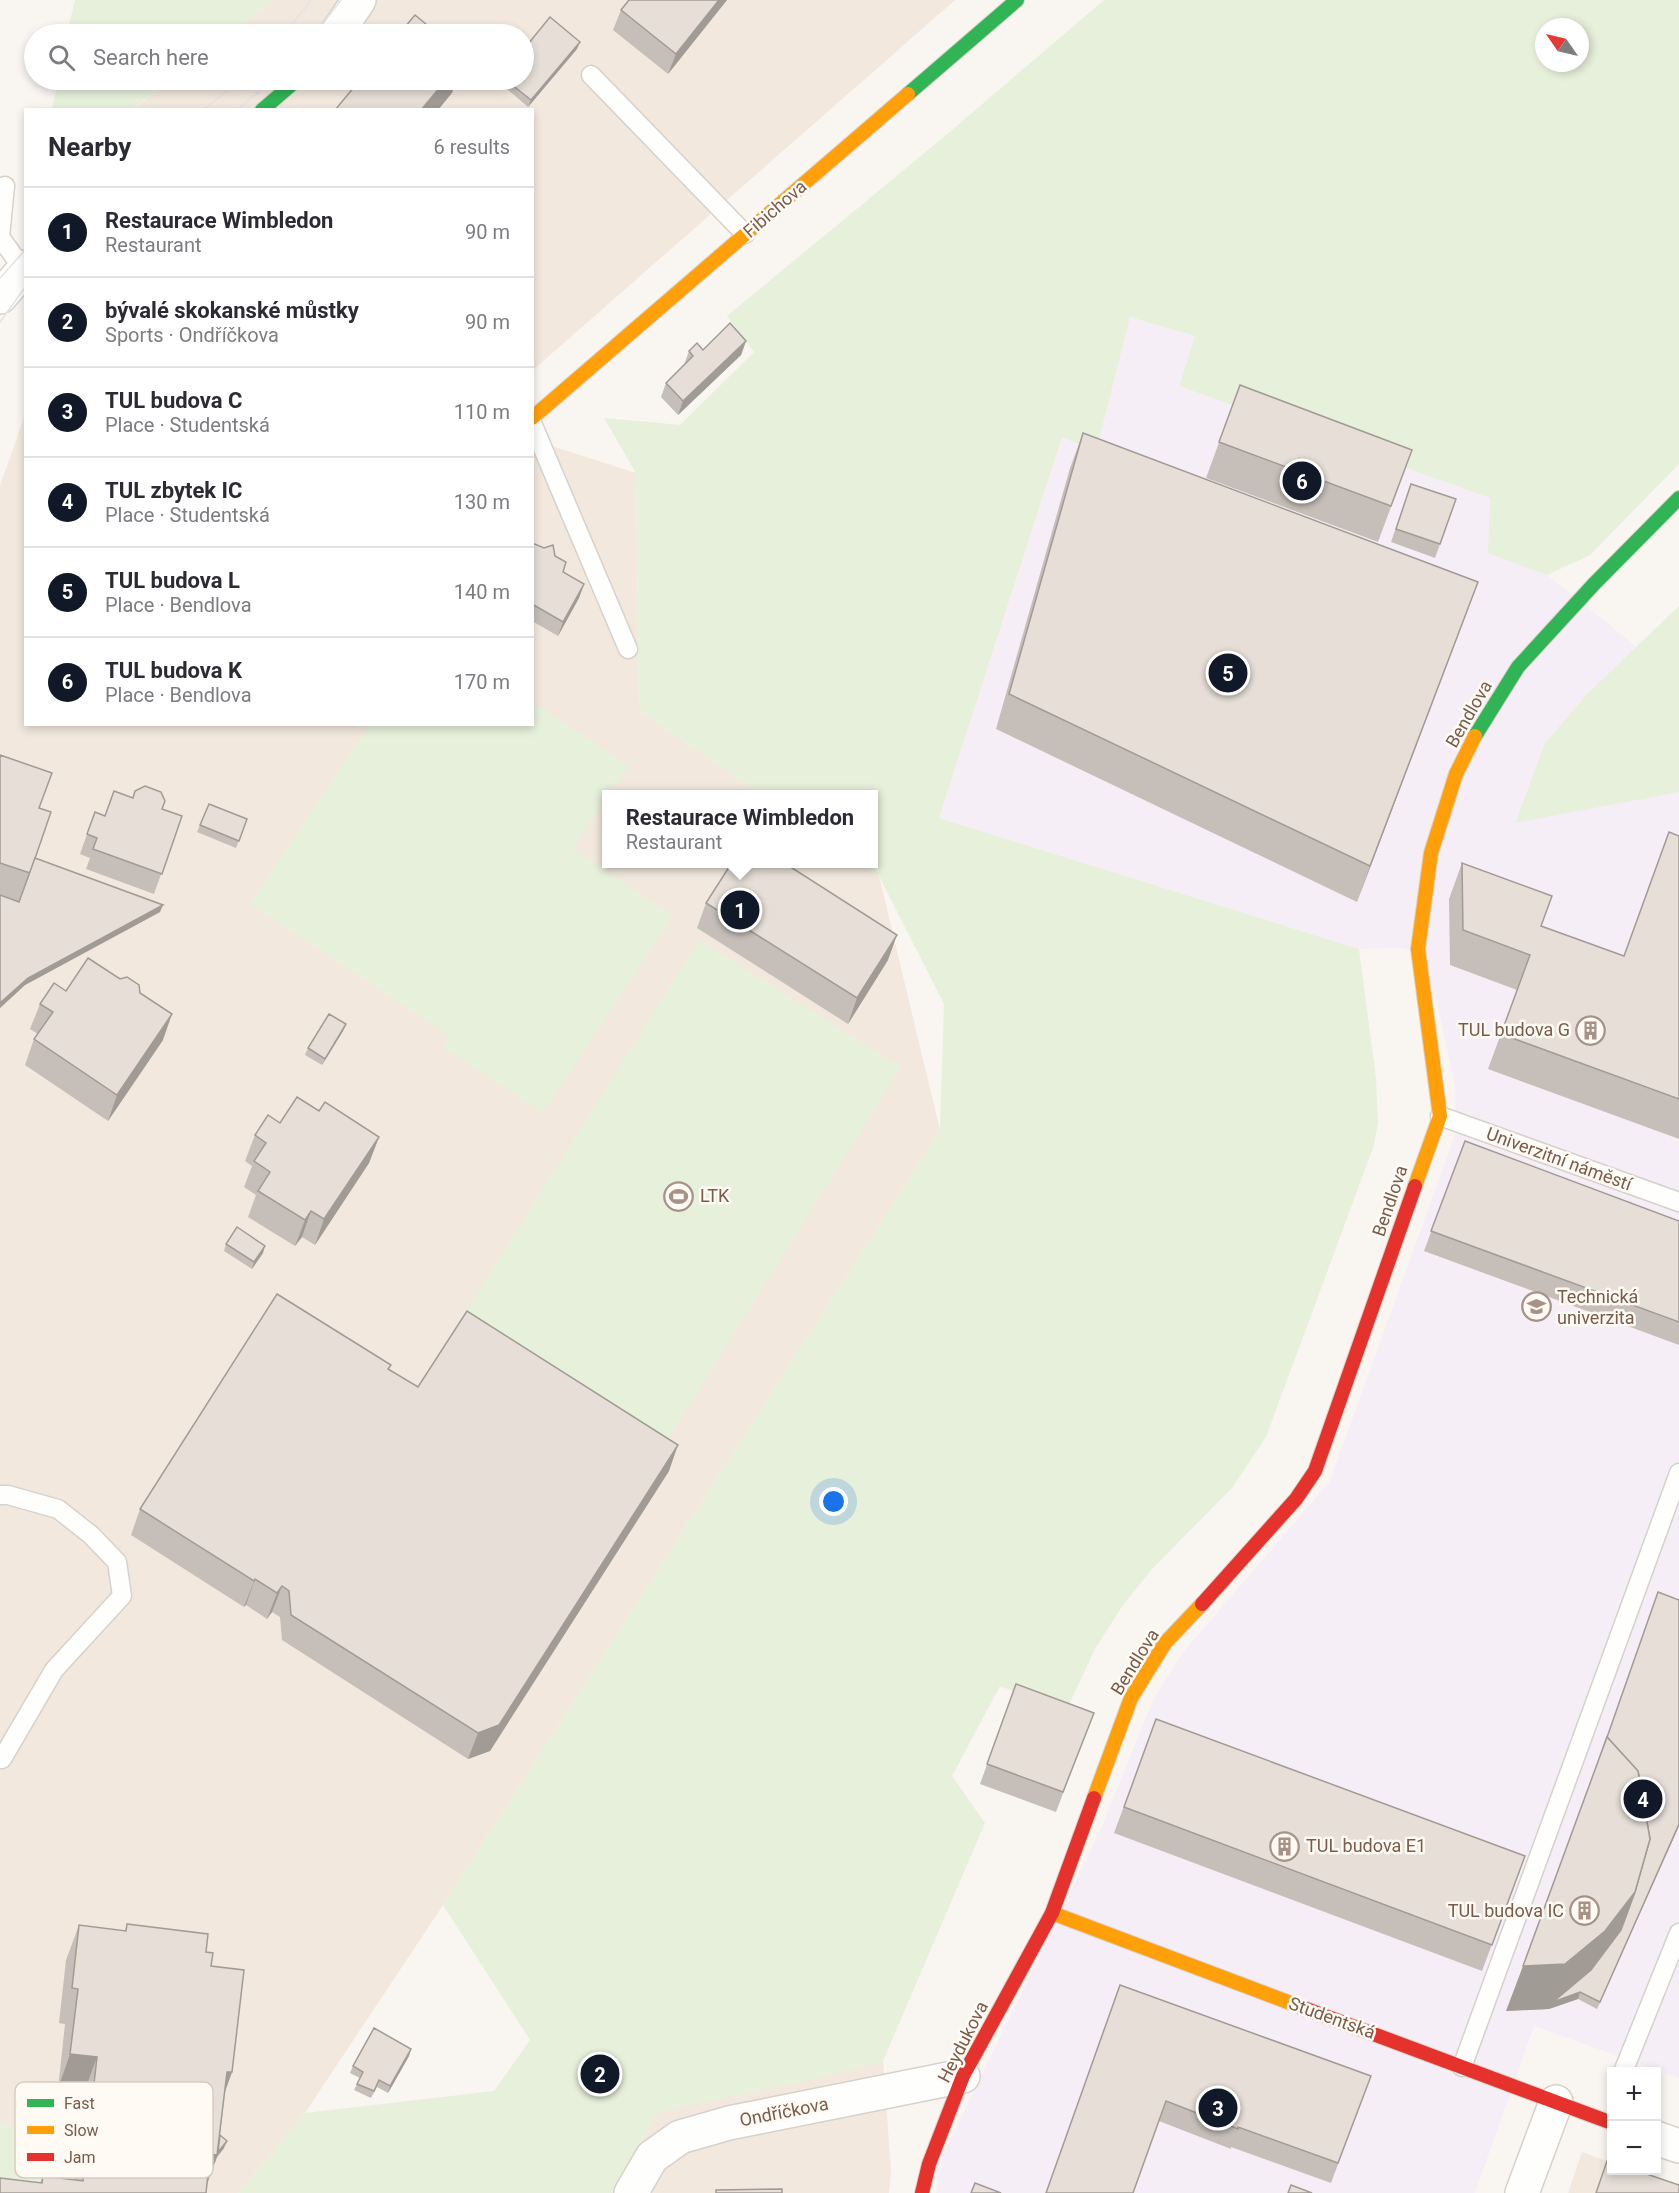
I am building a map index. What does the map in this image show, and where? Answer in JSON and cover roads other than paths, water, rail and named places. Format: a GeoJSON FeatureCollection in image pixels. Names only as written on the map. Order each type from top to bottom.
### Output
{"type":"FeatureCollection","features":[{"type":"Feature","properties":{"kind":"street"},"geometry":{"type":"LineString","coordinates":[[343,24],[360,0]]}},
{"type":"Feature","properties":{"kind":"street","name":"Fibichova"},"geometry":{"type":"LineString","coordinates":[[534,416],[1017,0]]}},
{"type":"Feature","properties":{"kind":"street"},"geometry":{"type":"LineString","coordinates":[[264,108],[285,90]]}},
{"type":"Feature","properties":{"kind":"street"},"geometry":{"type":"LineString","coordinates":[[0,297],[24,268]]}},
{"type":"Feature","properties":{"kind":"street","name":"Bendlova"},"geometry":{"type":"LineString","coordinates":[[1052,1913],[1131,1698],[1165,1643],[1271,1528],[1296,1499],[1315,1471],[1440,1116],[1418,949],[1431,853],[1456,774],[1478,729],[1518,668],[1594,584],[1679,498]]}},
{"type":"Feature","properties":{"kind":"street","name":"Studentská"},"geometry":{"type":"LineString","coordinates":[[1052,1913],[1607,2121]]}},
{"type":"Feature","properties":{"kind":"street","name":"Heydukova"},"geometry":{"type":"LineString","coordinates":[[922,2193],[929,2164],[963,2076],[1052,1913]]}},
{"type":"Feature","properties":{"kind":"street","name":"Ondříčkova"},"geometry":{"type":"LineString","coordinates":[[631,2193],[652,2157],[680,2137],[729,2123],[963,2076]]}},
{"type":"Feature","properties":{"kind":"street"},"geometry":{"type":"LineString","coordinates":[[1522,2193],[1556,2102]]}},
{"type":"Feature","properties":{"kind":"street"},"geometry":{"type":"LineString","coordinates":[[1661,2140],[1679,2146]]}},
{"type":"Feature","properties":{"kind":"lane"},"geometry":{"type":"LineString","coordinates":[[591,75],[746,234]]}},
{"type":"Feature","properties":{"kind":"lane"},"geometry":{"type":"LineString","coordinates":[[0,188],[5,186],[0,237],[24,268]]}},
{"type":"Feature","properties":{"kind":"lane"},"geometry":{"type":"LineString","coordinates":[[534,428],[628,649]]}},
{"type":"Feature","properties":{"kind":"lane","name":"Univerzitní náměstí"},"geometry":{"type":"LineString","coordinates":[[1440,1116],[1679,1202]]}},
{"type":"Feature","properties":{"kind":"lane"},"geometry":{"type":"LineString","coordinates":[[1462,2067],[1679,1473]]}},
{"type":"Feature","properties":{"kind":"lane"},"geometry":{"type":"LineString","coordinates":[[0,1495],[8,1495],[58,1509],[91,1536],[117,1563],[122,1596],[54,1670],[2,1759]]}},
{"type":"Feature","properties":{"kind":"lane"},"geometry":{"type":"LineString","coordinates":[[1625,2067],[1679,1933]]}},
{"type":"Feature","properties":{"kind":"tram line"},"geometry":{"type":"LineString","coordinates":[[293,24],[311,0]]}},
{"type":"Feature","properties":{"kind":"tram line"},"geometry":{"type":"LineString","coordinates":[[323,24],[341,0]]}},
{"type":"Feature","properties":{"kind":"tram line"},"geometry":{"type":"LineString","coordinates":[[206,108],[228,90]]}},
{"type":"Feature","properties":{"kind":"tram line"},"geometry":{"type":"LineString","coordinates":[[239,108],[261,90]]}},
{"type":"Feature","properties":{"kind":"tram line"},"geometry":{"type":"LineString","coordinates":[[0,278],[24,251]]}},
{"type":"Feature","properties":{"kind":"tram line"},"geometry":{"type":"LineString","coordinates":[[0,322],[24,289]]}},
{"type":"Feature","properties":{"kind":"place","name":"TUL budova K"},"geometry":{"type":"Point","coordinates":[1302,481]}},
{"type":"Feature","properties":{"kind":"place","name":"TUL budova L"},"geometry":{"type":"Point","coordinates":[1228,673]}},
{"type":"Feature","properties":{"kind":"place","name":"Restaurace Wimbledon"},"geometry":{"type":"Point","coordinates":[740,910]}},
{"type":"Feature","properties":{"kind":"place","name":"TUL budova G"},"geometry":{"type":"Point","coordinates":[1591,1030]}},
{"type":"Feature","properties":{"kind":"place","name":"LTK"},"geometry":{"type":"Point","coordinates":[679,1196]}},
{"type":"Feature","properties":{"kind":"place","name":"Technická univerzita"},"geometry":{"type":"Point","coordinates":[1536,1307]}},
{"type":"Feature","properties":{"kind":"place","name":"TUL zbytek IC"},"geometry":{"type":"Point","coordinates":[1643,1799]}},
{"type":"Feature","properties":{"kind":"place","name":"TUL budova E1"},"geometry":{"type":"Point","coordinates":[1285,1846]}},
{"type":"Feature","properties":{"kind":"place","name":"TUL budova IC"},"geometry":{"type":"Point","coordinates":[1585,1911]}},
{"type":"Feature","properties":{"kind":"place","name":"bývalé skokanské můstky"},"geometry":{"type":"Point","coordinates":[600,2074]}},
{"type":"Feature","properties":{"kind":"place","name":"TUL budova C"},"geometry":{"type":"Point","coordinates":[1218,2108]}}]}
